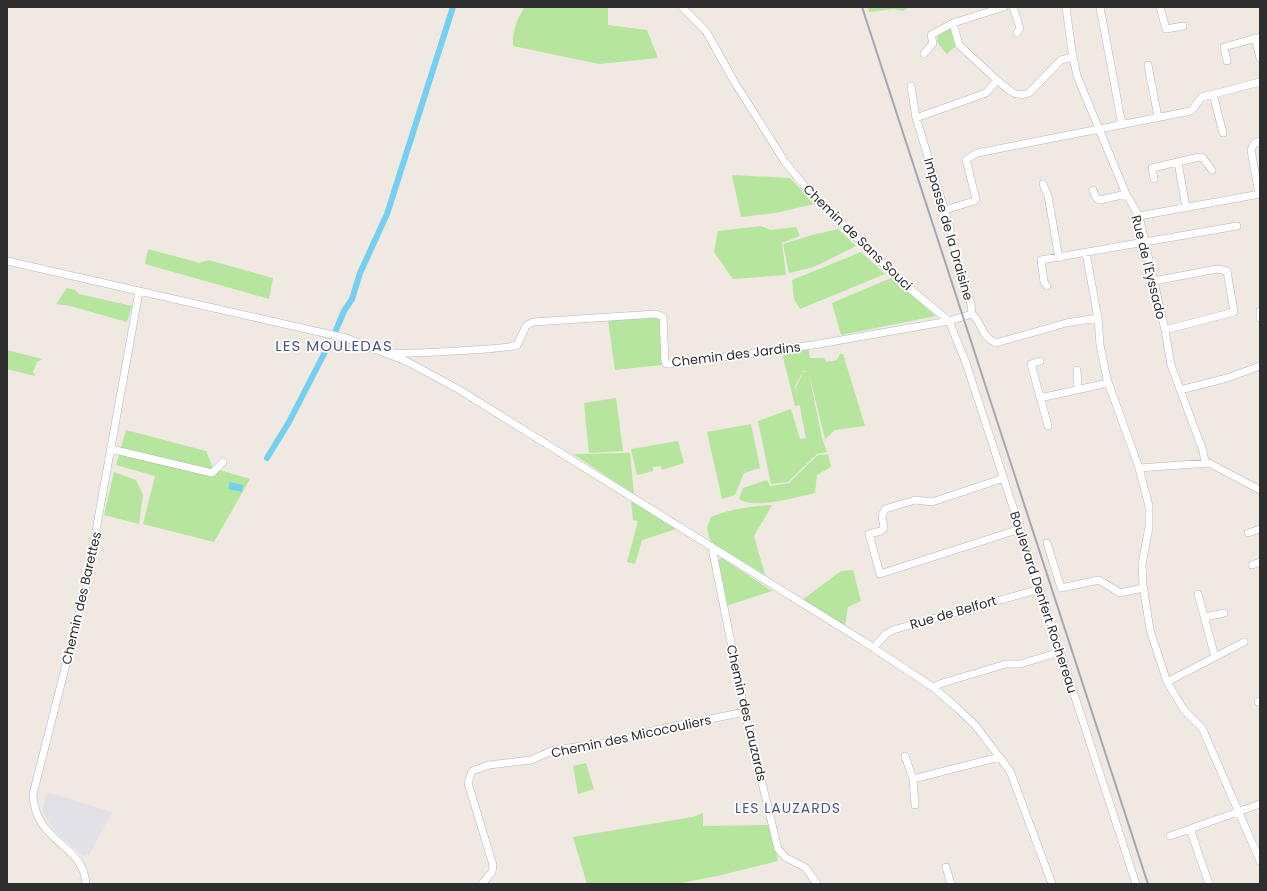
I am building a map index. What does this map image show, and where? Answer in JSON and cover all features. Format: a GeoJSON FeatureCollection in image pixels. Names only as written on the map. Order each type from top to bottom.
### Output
{"type":"FeatureCollection","features":[{"type":"Feature","properties":{"kind":"street","name":"Chemin de Sans Souci"},"geometry":{"type":"LineString","coordinates":[[682,7],[706,31],[735,83],[785,162],[808,190],[904,284],[949,321]]}},
{"type":"Feature","properties":{"kind":"street"},"geometry":{"type":"LineString","coordinates":[[924,54],[933,43],[931,35],[954,23],[1004,7]]}},
{"type":"Feature","properties":{"kind":"street"},"geometry":{"type":"LineString","coordinates":[[1013,7],[1020,28],[1017,33]]}},
{"type":"Feature","properties":{"kind":"street","name":"Rue de l'Eyssado"},"geometry":{"type":"LineString","coordinates":[[1066,7],[1077,76],[1126,194],[1139,216],[1165,330],[1171,365],[1203,451],[1205,462]]}},
{"type":"Feature","properties":{"kind":"street"},"geometry":{"type":"LineString","coordinates":[[1100,7],[1122,125]]}},
{"type":"Feature","properties":{"kind":"street"},"geometry":{"type":"LineString","coordinates":[[1160,7],[1166,29],[1183,26]]}},
{"type":"Feature","properties":{"kind":"street"},"geometry":{"type":"LineString","coordinates":[[954,23],[959,45],[1014,95],[1029,93],[1061,60],[1073,57]]}},
{"type":"Feature","properties":{"kind":"street"},"geometry":{"type":"LineString","coordinates":[[1227,61],[1224,47],[1257,38],[1260,58]]}},
{"type":"Feature","properties":{"kind":"street"},"geometry":{"type":"LineString","coordinates":[[1148,65],[1158,117]]}},
{"type":"Feature","properties":{"kind":"street"},"geometry":{"type":"LineString","coordinates":[[916,118],[986,93],[997,80]]}},
{"type":"Feature","properties":{"kind":"street"},"geometry":{"type":"LineString","coordinates":[[944,210],[974,201],[976,199],[966,160],[977,153],[1191,111],[1202,97],[1260,82]]}},
{"type":"Feature","properties":{"kind":"street","name":"Impasse de la Draisine"},"geometry":{"type":"LineString","coordinates":[[911,86],[916,118],[944,210],[961,278],[971,304],[972,314]]}},
{"type":"Feature","properties":{"kind":"street"},"geometry":{"type":"LineString","coordinates":[[1213,94],[1223,133]]}},
{"type":"Feature","properties":{"kind":"street"},"geometry":{"type":"LineString","coordinates":[[1139,216],[1260,194],[1251,150],[1254,144],[1260,142]]}},
{"type":"Feature","properties":{"kind":"street"},"geometry":{"type":"LineString","coordinates":[[1154,179],[1152,168],[1199,157],[1203,158],[1212,170]]}},
{"type":"Feature","properties":{"kind":"street"},"geometry":{"type":"LineString","coordinates":[[1178,162],[1186,208]]}},
{"type":"Feature","properties":{"kind":"street"},"geometry":{"type":"LineString","coordinates":[[1043,184],[1048,196],[1059,258]]}},
{"type":"Feature","properties":{"kind":"street"},"geometry":{"type":"LineString","coordinates":[[1093,190],[1096,198],[1100,200],[1126,194]]}},
{"type":"Feature","properties":{"kind":"street"},"geometry":{"type":"LineString","coordinates":[[1047,286],[1044,282],[1041,260],[1237,226]]}},
{"type":"Feature","properties":{"kind":"street"},"geometry":{"type":"LineString","coordinates":[[1086,253],[1098,318],[1100,345],[1108,383],[1139,468],[1149,506],[1149,527],[1142,564],[1143,588],[1150,630],[1167,682],[1184,710],[1202,728],[1260,861]]}},
{"type":"Feature","properties":{"kind":"street"},"geometry":{"type":"LineString","coordinates":[[7,261],[346,338],[388,353],[423,361],[580,465],[873,648],[934,688],[975,725],[1010,771],[1052,884]]}},
{"type":"Feature","properties":{"kind":"street"},"geometry":{"type":"LineString","coordinates":[[1154,281],[1217,269],[1227,271],[1234,312],[1165,330]]}},
{"type":"Feature","properties":{"kind":"street","name":"Chemin des Barettes"},"geometry":{"type":"LineString","coordinates":[[86,884],[83,870],[79,861],[39,822],[33,803],[33,794],[86,586],[139,292]]}},
{"type":"Feature","properties":{"kind":"street"},"geometry":{"type":"LineString","coordinates":[[1260,311],[1260,318]]}},
{"type":"Feature","properties":{"kind":"street","name":"Chemin des Jardins"},"geometry":{"type":"LineString","coordinates":[[388,353],[423,361],[514,346],[526,326],[533,322],[656,314],[663,317],[666,364],[673,364],[813,345],[949,321]]}},
{"type":"Feature","properties":{"kind":"street"},"geometry":{"type":"LineString","coordinates":[[949,321],[972,314],[977,318],[988,339],[996,343],[1066,323],[1098,318]]}},
{"type":"Feature","properties":{"kind":"street","name":"Boulevard Denfert Rochereau"},"geometry":{"type":"LineString","coordinates":[[949,321],[966,363],[1136,884]]}},
{"type":"Feature","properties":{"kind":"street"},"geometry":{"type":"LineString","coordinates":[[1040,361],[1031,364],[1048,426]]}},
{"type":"Feature","properties":{"kind":"street"},"geometry":{"type":"LineString","coordinates":[[1180,390],[1228,378],[1260,366]]}},
{"type":"Feature","properties":{"kind":"street"},"geometry":{"type":"LineString","coordinates":[[1077,370],[1078,388]]}},
{"type":"Feature","properties":{"kind":"street"},"geometry":{"type":"LineString","coordinates":[[1040,398],[1078,388],[1108,383]]}},
{"type":"Feature","properties":{"kind":"street"},"geometry":{"type":"LineString","coordinates":[[110,449],[212,473],[223,462]]}},
{"type":"Feature","properties":{"kind":"street"},"geometry":{"type":"LineString","coordinates":[[1139,468],[1205,462],[1216,466],[1260,490]]}},
{"type":"Feature","properties":{"kind":"street"},"geometry":{"type":"LineString","coordinates":[[1004,478],[932,502],[914,500],[885,509],[882,516],[884,528],[881,531],[869,534],[880,574],[1020,529]]}},
{"type":"Feature","properties":{"kind":"street"},"geometry":{"type":"LineString","coordinates":[[1248,533],[1260,529]]}},
{"type":"Feature","properties":{"kind":"street"},"geometry":{"type":"LineString","coordinates":[[1046,543],[1062,588],[1099,580],[1120,593],[1143,588]]}},
{"type":"Feature","properties":{"kind":"street","name":"Chemin des Lauzards"},"geometry":{"type":"LineString","coordinates":[[712,548],[746,712],[778,849],[785,856],[806,868],[817,884]]}},
{"type":"Feature","properties":{"kind":"street"},"geometry":{"type":"LineString","coordinates":[[1252,565],[1260,562]]}},
{"type":"Feature","properties":{"kind":"street","name":"Rue de Belfort"},"geometry":{"type":"LineString","coordinates":[[873,648],[886,634],[893,630],[1040,589]]}},
{"type":"Feature","properties":{"kind":"street"},"geometry":{"type":"LineString","coordinates":[[1198,594],[1215,657]]}},
{"type":"Feature","properties":{"kind":"street"},"geometry":{"type":"LineString","coordinates":[[1205,617],[1224,613]]}},
{"type":"Feature","properties":{"kind":"street"},"geometry":{"type":"LineString","coordinates":[[1167,682],[1244,642]]}},
{"type":"Feature","properties":{"kind":"street"},"geometry":{"type":"LineString","coordinates":[[934,688],[939,684],[999,666],[1020,664],[1060,652]]}},
{"type":"Feature","properties":{"kind":"street","name":"Chemin des Micocouliers"},"geometry":{"type":"LineString","coordinates":[[482,884],[492,872],[493,865],[468,783],[472,771],[489,765],[531,760],[554,750],[619,742],[655,730],[746,712]]}},
{"type":"Feature","properties":{"kind":"street"},"geometry":{"type":"LineString","coordinates":[[905,756],[913,779],[915,805]]}},
{"type":"Feature","properties":{"kind":"street"},"geometry":{"type":"LineString","coordinates":[[913,779],[1000,757]]}},
{"type":"Feature","properties":{"kind":"street"},"geometry":{"type":"LineString","coordinates":[[1170,836],[1231,816],[1239,810],[1260,804]]}},
{"type":"Feature","properties":{"kind":"street"},"geometry":{"type":"LineString","coordinates":[[1190,829],[1209,884]]}},
{"type":"Feature","properties":{"kind":"street"},"geometry":{"type":"LineString","coordinates":[[946,867],[951,884]]}},
{"type":"Feature","properties":{"kind":"shaded area"},"geometry":{"type":"Polygon","coordinates":[[[47,792],[112,812],[89,855],[83,856],[55,831],[42,810],[47,792]]]}},
{"type":"Feature","properties":{"kind":"green space"},"geometry":{"type":"Polygon","coordinates":[[[525,7],[608,7],[608,25],[647,30],[658,58],[599,64],[513,46],[513,36],[516,26],[525,7]]]}},
{"type":"Feature","properties":{"kind":"green space"},"geometry":{"type":"Polygon","coordinates":[[[868,7],[909,7],[903,11],[894,9],[869,12],[868,7]]]}},
{"type":"Feature","properties":{"kind":"green space"},"geometry":{"type":"Polygon","coordinates":[[[951,28],[957,45],[947,54],[937,39],[941,33],[951,28]]]}},
{"type":"Feature","properties":{"kind":"green space"},"geometry":{"type":"Polygon","coordinates":[[[732,175],[790,178],[814,204],[776,213],[741,217],[732,175]]]}},
{"type":"Feature","properties":{"kind":"green space"},"geometry":{"type":"Polygon","coordinates":[[[761,226],[771,230],[796,227],[800,236],[782,243],[786,275],[733,279],[714,252],[718,231],[761,226]]]}},
{"type":"Feature","properties":{"kind":"green space"},"geometry":{"type":"Polygon","coordinates":[[[838,229],[856,246],[814,267],[789,273],[783,244],[838,229]]]}},
{"type":"Feature","properties":{"kind":"green space"},"geometry":{"type":"Polygon","coordinates":[[[148,249],[200,263],[208,260],[273,278],[269,299],[145,264],[148,249]]]}},
{"type":"Feature","properties":{"kind":"green space"},"geometry":{"type":"Polygon","coordinates":[[[861,252],[885,274],[800,309],[794,299],[792,280],[861,252]]]}},
{"type":"Feature","properties":{"kind":"green space"},"geometry":{"type":"Polygon","coordinates":[[[891,278],[936,316],[841,335],[832,303],[891,278]]]}},
{"type":"Feature","properties":{"kind":"green space"},"geometry":{"type":"Polygon","coordinates":[[[67,288],[75,290],[79,294],[132,306],[127,322],[70,306],[56,304],[67,288]]]}},
{"type":"Feature","properties":{"kind":"green space"},"geometry":{"type":"Polygon","coordinates":[[[657,317],[662,321],[662,365],[615,370],[608,320],[657,317]]]}},
{"type":"Feature","properties":{"kind":"green space"},"geometry":{"type":"Polygon","coordinates":[[[808,347],[810,358],[824,358],[826,362],[837,360],[840,354],[843,354],[865,426],[835,430],[825,439],[809,374],[822,438],[827,452],[817,454],[788,482],[771,484],[758,421],[791,409],[800,439],[806,438],[800,405],[795,406],[782,353],[808,347]],[[803,371],[795,386],[798,398],[796,387],[803,372],[808,371],[803,371]]]}},
{"type":"Feature","properties":{"kind":"green space"},"geometry":{"type":"Polygon","coordinates":[[[7,350],[43,359],[37,362],[33,372],[35,376],[7,369],[7,350]]]}},
{"type":"Feature","properties":{"kind":"green space"},"geometry":{"type":"Polygon","coordinates":[[[616,398],[623,451],[589,453],[584,403],[616,398]]]}},
{"type":"Feature","properties":{"kind":"green space"},"geometry":{"type":"Polygon","coordinates":[[[751,424],[760,468],[744,473],[735,495],[722,499],[707,432],[751,424]]]}},
{"type":"Feature","properties":{"kind":"green space"},"geometry":{"type":"Polygon","coordinates":[[[126,430],[206,451],[213,468],[250,479],[214,542],[143,524],[155,476],[116,465],[126,430]]]}},
{"type":"Feature","properties":{"kind":"green space"},"geometry":{"type":"Polygon","coordinates":[[[678,441],[684,463],[662,470],[661,466],[653,467],[653,471],[637,475],[631,449],[678,441]]]}},
{"type":"Feature","properties":{"kind":"green space"},"geometry":{"type":"Polygon","coordinates":[[[630,453],[634,494],[573,454],[630,453]]]}},
{"type":"Feature","properties":{"kind":"green space"},"geometry":{"type":"Polygon","coordinates":[[[828,454],[831,467],[817,475],[815,493],[787,500],[765,503],[746,502],[739,499],[743,488],[767,480],[770,486],[789,483],[818,455],[828,454]]]}},
{"type":"Feature","properties":{"kind":"green space"},"geometry":{"type":"Polygon","coordinates":[[[114,472],[136,480],[143,495],[139,524],[104,515],[114,472]]]}},
{"type":"Feature","properties":{"kind":"green space"},"geometry":{"type":"Polygon","coordinates":[[[631,500],[676,529],[642,540],[635,564],[627,562],[638,521],[633,520],[631,500]]]}},
{"type":"Feature","properties":{"kind":"green space"},"geometry":{"type":"Polygon","coordinates":[[[772,505],[754,536],[766,578],[711,544],[707,528],[711,517],[718,514],[741,508],[772,505]]]}},
{"type":"Feature","properties":{"kind":"green space"},"geometry":{"type":"Polygon","coordinates":[[[722,558],[772,591],[726,606],[718,560],[722,558]]]}},
{"type":"Feature","properties":{"kind":"green space"},"geometry":{"type":"Polygon","coordinates":[[[853,570],[861,601],[848,607],[845,625],[802,600],[841,571],[853,570]]]}},
{"type":"Feature","properties":{"kind":"green space"},"geometry":{"type":"Polygon","coordinates":[[[586,763],[594,789],[578,794],[573,766],[586,763]]]}},
{"type":"Feature","properties":{"kind":"green space"},"geometry":{"type":"Polygon","coordinates":[[[703,813],[703,826],[770,825],[778,861],[717,876],[676,884],[587,884],[573,837],[693,817],[703,813]]]}},
{"type":"Feature","properties":{"kind":"water"},"geometry":{"type":"Polygon","coordinates":[[[230,482],[243,485],[242,492],[228,489],[230,482]]]}},
{"type":"Feature","properties":{"kind":"waterway"},"geometry":{"type":"LineString","coordinates":[[336,330],[344,311],[352,299],[360,273],[387,214],[453,7]]}},
{"type":"Feature","properties":{"kind":"waterway"},"geometry":{"type":"LineString","coordinates":[[267,458],[289,422],[325,352]]}},
{"type":"Feature","properties":{"kind":"railway"},"geometry":{"type":"LineString","coordinates":[[862,7],[1148,884]]}},
{"type":"Feature","properties":{"kind":"district","name":"LES MOULEDAS"},"geometry":{"type":"Point","coordinates":[334,346]}},
{"type":"Feature","properties":{"kind":"district","name":"LES LAUZARDS"},"geometry":{"type":"Point","coordinates":[788,808]}}]}
